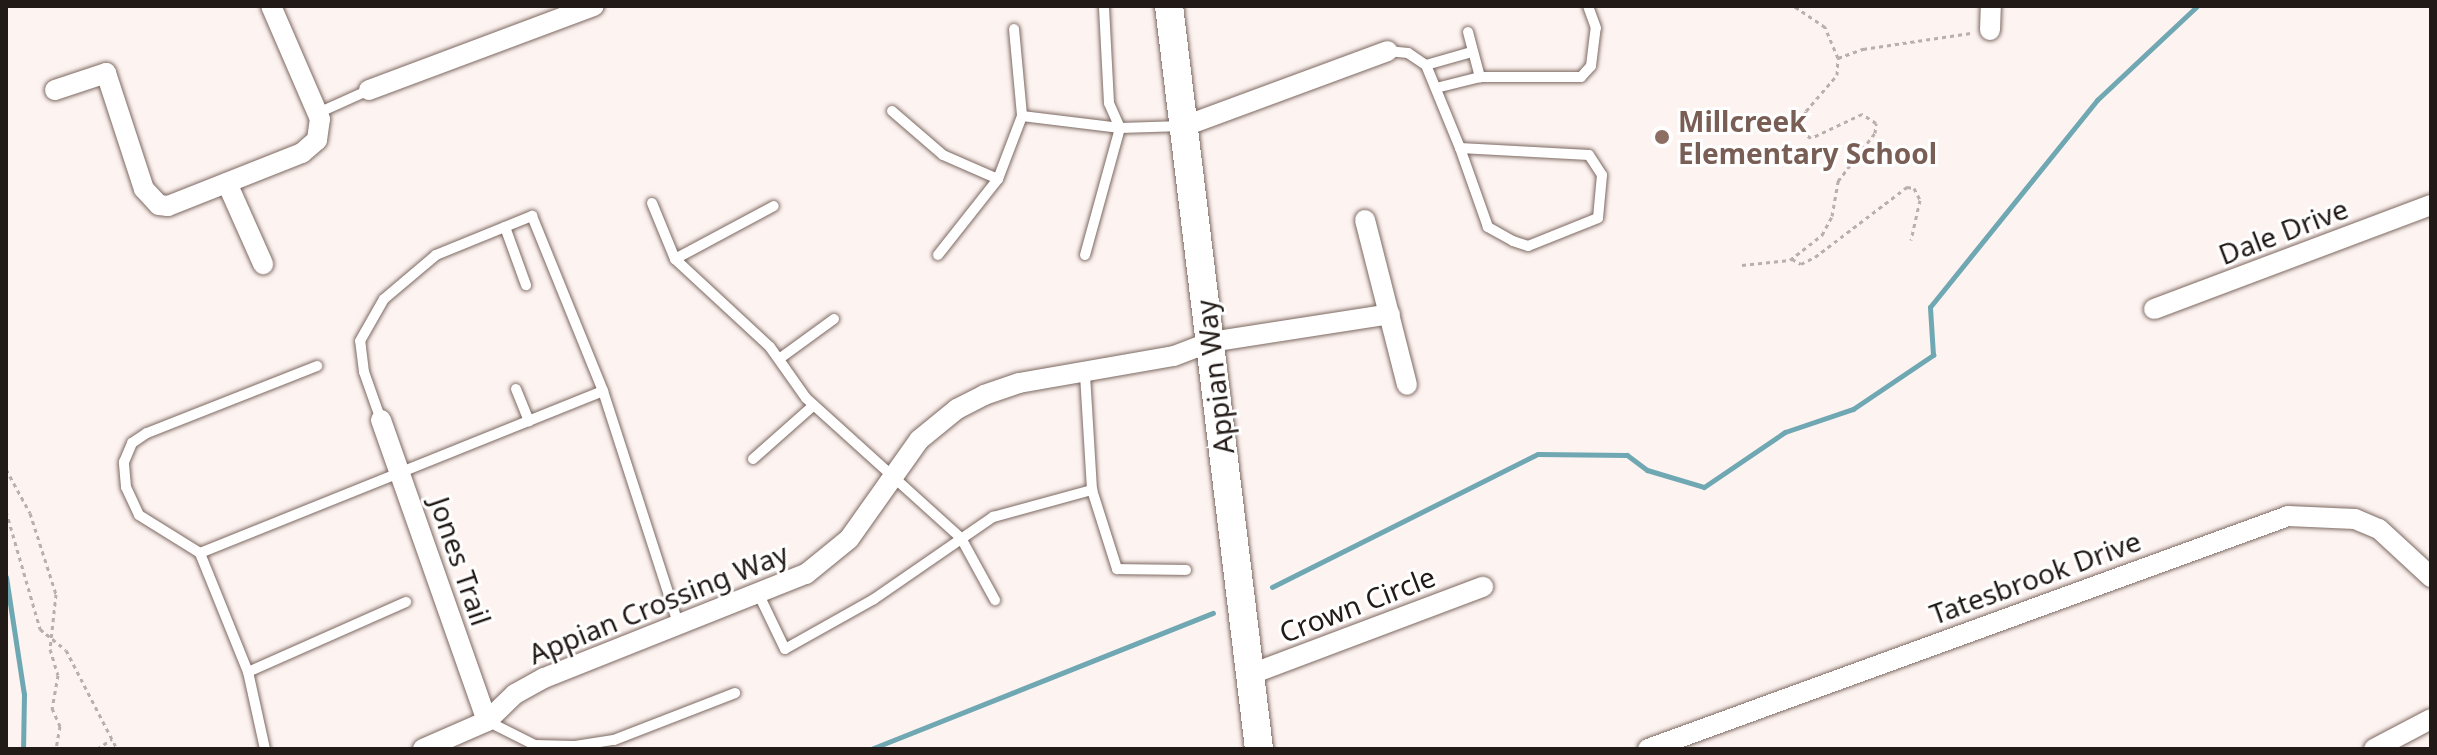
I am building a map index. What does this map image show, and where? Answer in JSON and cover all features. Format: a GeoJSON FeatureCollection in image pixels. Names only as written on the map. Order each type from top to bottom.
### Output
{"type":"FeatureCollection","features":[{"type":"Feature","properties":{"kind":"street"},"geometry":{"type":"LineString","coordinates":[[55,90],[106,73],[144,189],[159,205],[168,206],[311,147],[321,128],[318,113],[271,6]]}},
{"type":"Feature","properties":{"kind":"street"},"geometry":{"type":"LineString","coordinates":[[369,90],[594,6]]}},
{"type":"Feature","properties":{"kind":"street","name":"Appian Way"},"geometry":{"type":"LineString","coordinates":[[1169,6],[1259,749]]}},
{"type":"Feature","properties":{"kind":"street"},"geometry":{"type":"LineString","coordinates":[[1990,30],[1991,6]]}},
{"type":"Feature","properties":{"kind":"street"},"geometry":{"type":"LineString","coordinates":[[1185,126],[1388,51]]}},
{"type":"Feature","properties":{"kind":"street"},"geometry":{"type":"LineString","coordinates":[[227,183],[263,264]]}},
{"type":"Feature","properties":{"kind":"street","name":"Dale Drive"},"geometry":{"type":"LineString","coordinates":[[2154,309],[2431,205]]}},
{"type":"Feature","properties":{"kind":"street"},"geometry":{"type":"LineString","coordinates":[[1365,220],[1407,385]]}},
{"type":"Feature","properties":{"kind":"street","name":"Appian Crossing Way"},"geometry":{"type":"LineString","coordinates":[[423,749],[487,721],[515,694],[544,678],[680,628],[806,574],[849,539],[919,440],[957,409],[1019,383],[1085,375],[1210,342],[1390,314]]}},
{"type":"Feature","properties":{"kind":"street","name":"Jones Trail"},"geometry":{"type":"LineString","coordinates":[[381,420],[487,721]]}},
{"type":"Feature","properties":{"kind":"street","name":"Tatesbrook Drive"},"geometry":{"type":"LineString","coordinates":[[1648,749],[2288,516],[2355,519],[2379,529],[2431,577]]}},
{"type":"Feature","properties":{"kind":"street","name":"Crown Circle"},"geometry":{"type":"LineString","coordinates":[[1251,674],[1483,587]]}},
{"type":"Feature","properties":{"kind":"street"},"geometry":{"type":"LineString","coordinates":[[2374,749],[2431,719]]}},
{"type":"Feature","properties":{"kind":"lane"},"geometry":{"type":"LineString","coordinates":[[1085,255],[1120,128],[1109,103],[1104,6]]}},
{"type":"Feature","properties":{"kind":"lane"},"geometry":{"type":"LineString","coordinates":[[1436,88],[1480,77],[1581,77],[1591,66],[1596,28],[1588,6]]}},
{"type":"Feature","properties":{"kind":"lane"},"geometry":{"type":"LineString","coordinates":[[938,255],[998,179],[1022,116],[1014,29]]}},
{"type":"Feature","properties":{"kind":"lane"},"geometry":{"type":"LineString","coordinates":[[1468,32],[1480,77]]}},
{"type":"Feature","properties":{"kind":"lane"},"geometry":{"type":"LineString","coordinates":[[1388,51],[1408,53],[1426,65],[1488,227],[1528,246],[1598,218],[1602,175],[1589,155],[1460,148]]}},
{"type":"Feature","properties":{"kind":"lane"},"geometry":{"type":"LineString","coordinates":[[1426,65],[1472,52]]}},
{"type":"Feature","properties":{"kind":"lane"},"geometry":{"type":"LineString","coordinates":[[318,113],[369,90]]}},
{"type":"Feature","properties":{"kind":"lane"},"geometry":{"type":"LineString","coordinates":[[892,111],[943,155],[998,179]]}},
{"type":"Feature","properties":{"kind":"lane"},"geometry":{"type":"LineString","coordinates":[[1022,116],[1120,128],[1185,126]]}},
{"type":"Feature","properties":{"kind":"lane"},"geometry":{"type":"LineString","coordinates":[[652,203],[675,259],[779,359],[814,405],[890,478],[920,496],[961,538],[995,600]]}},
{"type":"Feature","properties":{"kind":"lane"},"geometry":{"type":"LineString","coordinates":[[675,259],[774,206]]}},
{"type":"Feature","properties":{"kind":"lane"},"geometry":{"type":"LineString","coordinates":[[381,420],[360,341],[372,317],[410,273],[436,255],[532,216],[603,391],[680,628]]}},
{"type":"Feature","properties":{"kind":"lane"},"geometry":{"type":"LineString","coordinates":[[505,227],[526,285]]}},
{"type":"Feature","properties":{"kind":"lane"},"geometry":{"type":"LineString","coordinates":[[779,359],[834,319]]}},
{"type":"Feature","properties":{"kind":"lane"},"geometry":{"type":"LineString","coordinates":[[265,749],[248,672],[200,553],[139,515],[126,487],[124,462],[132,443],[317,366]]}},
{"type":"Feature","properties":{"kind":"lane"},"geometry":{"type":"LineString","coordinates":[[1085,375],[1092,490],[1117,569],[1186,570]]}},
{"type":"Feature","properties":{"kind":"lane"},"geometry":{"type":"LineString","coordinates":[[516,389],[529,421]]}},
{"type":"Feature","properties":{"kind":"lane"},"geometry":{"type":"LineString","coordinates":[[200,553],[603,391]]}},
{"type":"Feature","properties":{"kind":"lane"},"geometry":{"type":"LineString","coordinates":[[753,459],[814,405]]}},
{"type":"Feature","properties":{"kind":"lane"},"geometry":{"type":"LineString","coordinates":[[759,595],[785,649],[874,599],[993,517],[1078,489],[1092,490]]}},
{"type":"Feature","properties":{"kind":"lane"},"geometry":{"type":"LineString","coordinates":[[248,672],[406,602]]}},
{"type":"Feature","properties":{"kind":"lane"},"geometry":{"type":"LineString","coordinates":[[487,721],[535,745],[575,746],[614,740],[735,693]]}},
{"type":"Feature","properties":{"kind":"path"},"geometry":{"type":"LineString","coordinates":[[1742,265],[1792,259],[1822,235],[1832,216],[1838,181],[1875,133],[1876,123],[1862,114],[1811,138],[1799,130],[1806,111],[1837,75],[1838,58],[1825,27],[1794,6]]}},
{"type":"Feature","properties":{"kind":"path"},"geometry":{"type":"LineString","coordinates":[[1838,58],[1863,49],[1953,36]]}},
{"type":"Feature","properties":{"kind":"path"},"geometry":{"type":"LineString","coordinates":[[1792,259],[1801,264],[1815,257],[1907,187],[1914,188],[1920,200],[1911,240]]}},
{"type":"Feature","properties":{"kind":"path"},"geometry":{"type":"LineString","coordinates":[[6,469],[30,513],[56,594],[52,637],[58,675],[52,708],[60,726],[56,749]]}},
{"type":"Feature","properties":{"kind":"path"},"geometry":{"type":"LineString","coordinates":[[6,511],[40,629],[66,650],[117,749]]}},
{"type":"Feature","properties":{"kind":"path"},"geometry":{"type":"LineString","coordinates":[[97,749],[112,739]]}},
{"type":"Feature","properties":{"kind":"waterway"},"geometry":{"type":"LineString","coordinates":[[1272,587],[1538,454],[1627,455],[1647,470],[1704,487],[1785,432],[1853,409],[1933,355],[1930,307],[2097,100],[2197,6]]}},
{"type":"Feature","properties":{"kind":"waterway"},"geometry":{"type":"LineString","coordinates":[[6,577],[24,694],[23,749]]}},
{"type":"Feature","properties":{"kind":"waterway"},"geometry":{"type":"LineString","coordinates":[[871,749],[1213,613]]}},
{"type":"Feature","properties":{"kind":"place","name":"Millcreek Elementary School"},"geometry":{"type":"Point","coordinates":[1662,137]}}]}
